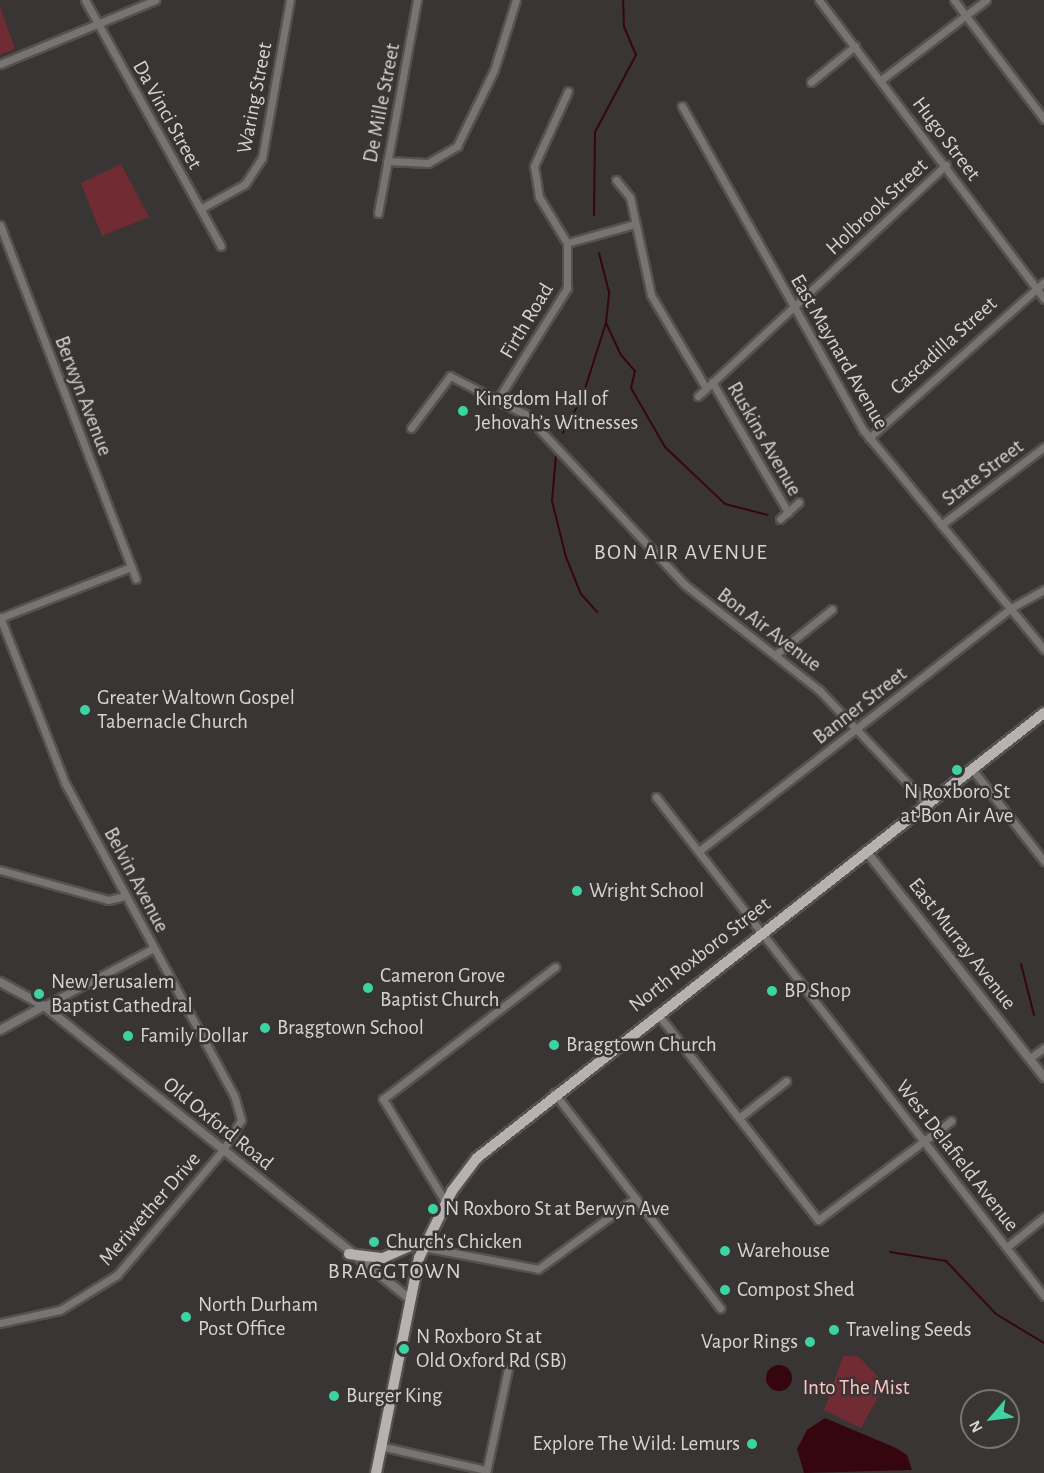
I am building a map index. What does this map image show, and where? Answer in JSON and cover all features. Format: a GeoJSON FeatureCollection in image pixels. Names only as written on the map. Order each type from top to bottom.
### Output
{"type":"FeatureCollection","features":[{"type":"Feature","properties":{"kind":"main road","name":"North Roxboro Street"},"geometry":{"type":"LineString","coordinates":[[376,1473],[379,1446],[409,1298],[423,1247],[446,1203],[484,1149],[1044,713]]}},
{"type":"Feature","properties":{"kind":"main road"},"geometry":{"type":"LineString","coordinates":[[349,1254],[383,1258],[414,1244],[423,1247]]}},
{"type":"Feature","properties":{"kind":"street","name":"Da Vinci Street"},"geometry":{"type":"LineString","coordinates":[[85,0],[220,246]]}},
{"type":"Feature","properties":{"kind":"street"},"geometry":{"type":"LineString","coordinates":[[0,64],[99,26],[155,0]]}},
{"type":"Feature","properties":{"kind":"street","name":"Waring Street"},"geometry":{"type":"LineString","coordinates":[[200,209],[245,184],[262,158],[290,0]]}},
{"type":"Feature","properties":{"kind":"street","name":"De Mille Street"},"geometry":{"type":"LineString","coordinates":[[378,213],[417,0]]}},
{"type":"Feature","properties":{"kind":"street"},"geometry":{"type":"LineString","coordinates":[[387,161],[428,163],[457,146],[494,70],[516,0]]}},
{"type":"Feature","properties":{"kind":"street","name":"Hugo Street"},"geometry":{"type":"LineString","coordinates":[[819,0],[946,165],[1044,299]]}},
{"type":"Feature","properties":{"kind":"street"},"geometry":{"type":"LineString","coordinates":[[954,0],[1044,119]]}},
{"type":"Feature","properties":{"kind":"street"},"geometry":{"type":"LineString","coordinates":[[881,80],[986,0]]}},
{"type":"Feature","properties":{"kind":"street"},"geometry":{"type":"LineString","coordinates":[[811,82],[855,46]]}},
{"type":"Feature","properties":{"kind":"street"},"geometry":{"type":"LineString","coordinates":[[568,92],[534,166],[539,197],[567,243],[635,224]]}},
{"type":"Feature","properties":{"kind":"street","name":"East Maynard Avenue"},"geometry":{"type":"LineString","coordinates":[[682,106],[869,438],[1044,649]]}},
{"type":"Feature","properties":{"kind":"street","name":"Holbrook Street"},"geometry":{"type":"LineString","coordinates":[[698,396],[946,165]]}},
{"type":"Feature","properties":{"kind":"street"},"geometry":{"type":"LineString","coordinates":[[616,180],[628,191],[651,295],[706,388]]}},
{"type":"Feature","properties":{"kind":"street","name":"Berwyn Avenue"},"geometry":{"type":"LineString","coordinates":[[0,225],[136,579]]}},
{"type":"Feature","properties":{"kind":"street","name":"Firth Road"},"geometry":{"type":"LineString","coordinates":[[498,399],[567,288],[567,243]]}},
{"type":"Feature","properties":{"kind":"street","name":"Cascadilla Street"},"geometry":{"type":"LineString","coordinates":[[869,438],[1044,282]]}},
{"type":"Feature","properties":{"kind":"street","name":"Bon Air Avenue"},"geometry":{"type":"LineString","coordinates":[[411,428],[450,376],[498,399],[533,420],[684,584],[775,655],[856,729],[927,804]]}},
{"type":"Feature","properties":{"kind":"street","name":"Ruskins Avenue"},"geometry":{"type":"LineString","coordinates":[[712,382],[788,512]]}},
{"type":"Feature","properties":{"kind":"street","name":"State Street"},"geometry":{"type":"LineString","coordinates":[[941,525],[1044,447]]}},
{"type":"Feature","properties":{"kind":"street"},"geometry":{"type":"LineString","coordinates":[[780,519],[799,502]]}},
{"type":"Feature","properties":{"kind":"street"},"geometry":{"type":"LineString","coordinates":[[0,618],[131,567]]}},
{"type":"Feature","properties":{"kind":"street","name":"Banner Street"},"geometry":{"type":"LineString","coordinates":[[699,851],[1011,608],[1044,590]]}},
{"type":"Feature","properties":{"kind":"street"},"geometry":{"type":"LineString","coordinates":[[775,655],[832,609]]}},
{"type":"Feature","properties":{"kind":"street","name":"Belvin Avenue"},"geometry":{"type":"LineString","coordinates":[[0,618],[65,783],[239,1108],[239,1126],[223,1150]]}},
{"type":"Feature","properties":{"kind":"street"},"geometry":{"type":"LineString","coordinates":[[972,769],[1044,861]]}},
{"type":"Feature","properties":{"kind":"street","name":"West Delafield Avenue"},"geometry":{"type":"LineString","coordinates":[[656,798],[844,1036],[1044,1296]]}},
{"type":"Feature","properties":{"kind":"street","name":"East Murray Avenue"},"geometry":{"type":"LineString","coordinates":[[866,851],[1044,1077]]}},
{"type":"Feature","properties":{"kind":"street"},"geometry":{"type":"LineString","coordinates":[[0,870],[108,900],[125,896]]}},
{"type":"Feature","properties":{"kind":"street"},"geometry":{"type":"LineString","coordinates":[[0,1030],[154,948]]}},
{"type":"Feature","properties":{"kind":"street"},"geometry":{"type":"LineString","coordinates":[[446,1203],[383,1099],[555,967]]}},
{"type":"Feature","properties":{"kind":"street","name":"Old Oxford Road"},"geometry":{"type":"LineString","coordinates":[[0,982],[44,1006],[349,1254],[409,1298]]}},
{"type":"Feature","properties":{"kind":"street"},"geometry":{"type":"LineString","coordinates":[[657,1013],[818,1220],[951,1121]]}},
{"type":"Feature","properties":{"kind":"street"},"geometry":{"type":"LineString","coordinates":[[1030,1058],[1044,1048]]}},
{"type":"Feature","properties":{"kind":"street"},"geometry":{"type":"LineString","coordinates":[[739,1118],[786,1081]]}},
{"type":"Feature","properties":{"kind":"street"},"geometry":{"type":"LineString","coordinates":[[554,1093],[720,1308]]}},
{"type":"Feature","properties":{"kind":"street","name":"Meriwether Drive"},"geometry":{"type":"LineString","coordinates":[[0,1323],[60,1311],[105,1284],[223,1150]]}},
{"type":"Feature","properties":{"kind":"street"},"geometry":{"type":"LineString","coordinates":[[423,1247],[531,1269],[568,1250],[634,1198]]}},
{"type":"Feature","properties":{"kind":"street"},"geometry":{"type":"LineString","coordinates":[[1006,1247],[1044,1217]]}},
{"type":"Feature","properties":{"kind":"street"},"geometry":{"type":"LineString","coordinates":[[379,1446],[486,1471],[508,1369]]}},
{"type":"Feature","properties":{"kind":"green space"},"geometry":{"type":"Polygon","coordinates":[[[0,7],[15,49],[0,55],[0,7]]]}},
{"type":"Feature","properties":{"kind":"green space"},"geometry":{"type":"Polygon","coordinates":[[[121,164],[149,217],[102,236],[81,183],[121,164]]]}},
{"type":"Feature","properties":{"kind":"green space","name":"Into The Mist"},"geometry":{"type":"Polygon","coordinates":[[[843,1356],[858,1356],[885,1384],[861,1428],[824,1410],[843,1356]]]}},
{"type":"Feature","properties":{"kind":"shaded area"},"geometry":{"type":"Polygon","coordinates":[[[779,1365],[788,1369],[792,1378],[788,1387],[779,1391],[770,1387],[766,1378],[770,1369],[779,1365]]]}},
{"type":"Feature","properties":{"kind":"shaded area"},"geometry":{"type":"Polygon","coordinates":[[[825,1418],[896,1448],[907,1455],[912,1470],[804,1473],[797,1449],[807,1430],[825,1418]]]}},
{"type":"Feature","properties":{"kind":"waterway"},"geometry":{"type":"LineString","coordinates":[[594,215],[595,132],[636,55],[624,27],[623,0]]}},
{"type":"Feature","properties":{"kind":"waterway"},"geometry":{"type":"LineString","coordinates":[[563,433],[582,398],[606,323],[609,292],[599,253]]}},
{"type":"Feature","properties":{"kind":"waterway"},"geometry":{"type":"LineString","coordinates":[[606,323],[621,355],[635,371],[631,388],[665,447],[725,504],[768,515]]}},
{"type":"Feature","properties":{"kind":"waterway"},"geometry":{"type":"LineString","coordinates":[[556,455],[552,501],[566,557],[581,594],[597,612]]}},
{"type":"Feature","properties":{"kind":"waterway"},"geometry":{"type":"LineString","coordinates":[[1021,964],[1034,1015]]}},
{"type":"Feature","properties":{"kind":"waterway"},"geometry":{"type":"LineString","coordinates":[[890,1252],[946,1261],[996,1314],[1044,1343]]}},
{"type":"Feature","properties":{"kind":"place","name":"Kingdom Hall of Jehovah’s Witnesses"},"geometry":{"type":"Point","coordinates":[463,411]}},
{"type":"Feature","properties":{"kind":"place","name":"Greater Waltown Gospel Tabernacle Church"},"geometry":{"type":"Point","coordinates":[85,710]}},
{"type":"Feature","properties":{"kind":"place","name":"N Roxboro St at Bon Air Ave"},"geometry":{"type":"Point","coordinates":[957,770]}},
{"type":"Feature","properties":{"kind":"place","name":"Wright School"},"geometry":{"type":"Point","coordinates":[577,891]}},
{"type":"Feature","properties":{"kind":"place","name":"Cameron Grove Baptist Church"},"geometry":{"type":"Point","coordinates":[368,988]}},
{"type":"Feature","properties":{"kind":"place","name":"BP Shop"},"geometry":{"type":"Point","coordinates":[772,991]}},
{"type":"Feature","properties":{"kind":"place","name":"New Jerusalem Baptist Cathedral"},"geometry":{"type":"Point","coordinates":[39,994]}},
{"type":"Feature","properties":{"kind":"place","name":"Braggtown School"},"geometry":{"type":"Point","coordinates":[265,1028]}},
{"type":"Feature","properties":{"kind":"place","name":"Family Dollar"},"geometry":{"type":"Point","coordinates":[128,1036]}},
{"type":"Feature","properties":{"kind":"place","name":"Braggtown Church"},"geometry":{"type":"Point","coordinates":[554,1045]}},
{"type":"Feature","properties":{"kind":"place","name":"N Roxboro St at Berwyn Ave"},"geometry":{"type":"Point","coordinates":[433,1209]}},
{"type":"Feature","properties":{"kind":"place","name":"Church's Chicken"},"geometry":{"type":"Point","coordinates":[374,1242]}},
{"type":"Feature","properties":{"kind":"place","name":"Warehouse"},"geometry":{"type":"Point","coordinates":[725,1251]}},
{"type":"Feature","properties":{"kind":"place","name":"Compost Shed"},"geometry":{"type":"Point","coordinates":[725,1290]}},
{"type":"Feature","properties":{"kind":"place","name":"North Durham Post Office"},"geometry":{"type":"Point","coordinates":[186,1317]}},
{"type":"Feature","properties":{"kind":"place","name":"Traveling Seeds"},"geometry":{"type":"Point","coordinates":[834,1330]}},
{"type":"Feature","properties":{"kind":"place","name":"Vapor Rings"},"geometry":{"type":"Point","coordinates":[810,1342]}},
{"type":"Feature","properties":{"kind":"place","name":"N Roxboro St at Old Oxford Rd (SB)"},"geometry":{"type":"Point","coordinates":[404,1349]}},
{"type":"Feature","properties":{"kind":"place","name":"Burger King"},"geometry":{"type":"Point","coordinates":[334,1396]}},
{"type":"Feature","properties":{"kind":"place","name":"Explore The Wild: Lemurs"},"geometry":{"type":"Point","coordinates":[752,1444]}},
{"type":"Feature","properties":{"kind":"district","name":"BON AIR AVENUE"},"geometry":{"type":"Point","coordinates":[681,553]}},
{"type":"Feature","properties":{"kind":"district","name":"BRAGGTOWN"},"geometry":{"type":"Point","coordinates":[395,1272]}}]}
